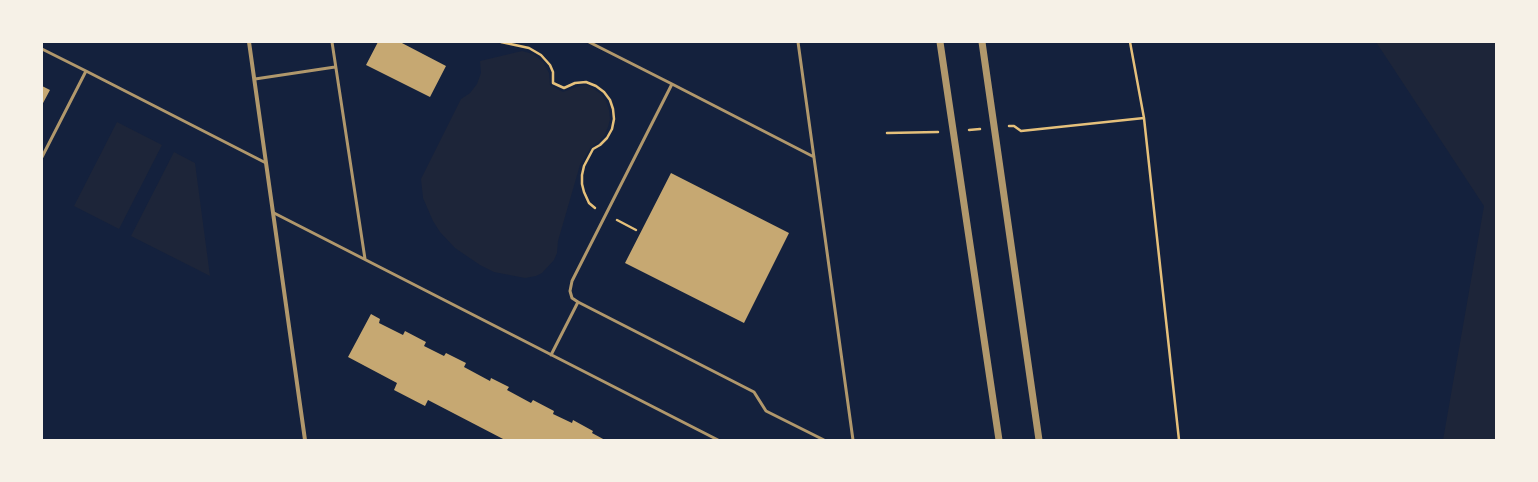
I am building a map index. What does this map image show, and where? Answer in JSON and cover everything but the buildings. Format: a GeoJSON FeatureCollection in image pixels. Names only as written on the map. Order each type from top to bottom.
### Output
{"type":"FeatureCollection","features":[{"type":"Feature","properties":{"kind":"street"},"geometry":{"type":"LineString","coordinates":[[249,42],[305,440]]}},
{"type":"Feature","properties":{"kind":"street"},"geometry":{"type":"LineString","coordinates":[[940,42],[998,440]]}},
{"type":"Feature","properties":{"kind":"street"},"geometry":{"type":"LineString","coordinates":[[982,42],[1039,440]]}},
{"type":"Feature","properties":{"kind":"lane"},"geometry":{"type":"LineString","coordinates":[[332,42],[365,260]]}},
{"type":"Feature","properties":{"kind":"lane"},"geometry":{"type":"LineString","coordinates":[[588,42],[814,157]]}},
{"type":"Feature","properties":{"kind":"lane"},"geometry":{"type":"LineString","coordinates":[[798,42],[853,440]]}},
{"type":"Feature","properties":{"kind":"lane"},"geometry":{"type":"LineString","coordinates":[[42,49],[266,163]]}},
{"type":"Feature","properties":{"kind":"lane"},"geometry":{"type":"LineString","coordinates":[[255,79],[335,67]]}},
{"type":"Feature","properties":{"kind":"lane"},"geometry":{"type":"LineString","coordinates":[[42,157],[86,71]]}},
{"type":"Feature","properties":{"kind":"lane"},"geometry":{"type":"LineString","coordinates":[[672,84],[572,281],[570,291],[572,298],[754,392],[766,411],[824,440]]}},
{"type":"Feature","properties":{"kind":"lane"},"geometry":{"type":"LineString","coordinates":[[274,213],[716,440]]}},
{"type":"Feature","properties":{"kind":"lane"},"geometry":{"type":"LineString","coordinates":[[551,355],[578,302]]}},
{"type":"Feature","properties":{"kind":"path"},"geometry":{"type":"LineString","coordinates":[[501,42],[529,48],[541,54],[550,65],[553,72],[554,83],[564,88],[575,83],[586,82],[596,86],[604,92],[610,100],[614,119],[612,129],[607,138],[593,149],[584,166],[582,174],[582,184],[586,197],[589,203],[598,210]]}},
{"type":"Feature","properties":{"kind":"path"},"geometry":{"type":"LineString","coordinates":[[1130,42],[1144,118],[1180,440]]}},
{"type":"Feature","properties":{"kind":"path"},"geometry":{"type":"LineString","coordinates":[[887,133],[954,132],[1014,126],[1021,131],[1144,118]]}},
{"type":"Feature","properties":{"kind":"shaded area"},"geometry":{"type":"Polygon","coordinates":[[[1376,42],[1496,42],[1496,440],[1443,440],[1484,206],[1376,42]]]}},
{"type":"Feature","properties":{"kind":"shaded area"},"geometry":{"type":"Polygon","coordinates":[[[522,51],[533,54],[543,62],[549,73],[550,85],[563,92],[586,85],[601,94],[606,101],[610,119],[604,136],[591,147],[580,165],[554,260],[542,273],[525,278],[494,272],[480,265],[455,248],[440,232],[433,221],[423,198],[421,179],[461,99],[470,93],[477,84],[481,73],[480,61],[522,51]]]}},
{"type":"Feature","properties":{"kind":"shaded area"},"geometry":{"type":"Polygon","coordinates":[[[117,122],[162,145],[119,229],[74,206],[117,122]]]}},
{"type":"Feature","properties":{"kind":"shaded area"},"geometry":{"type":"Polygon","coordinates":[[[174,152],[195,163],[210,276],[131,236],[174,152]]]}}]}
